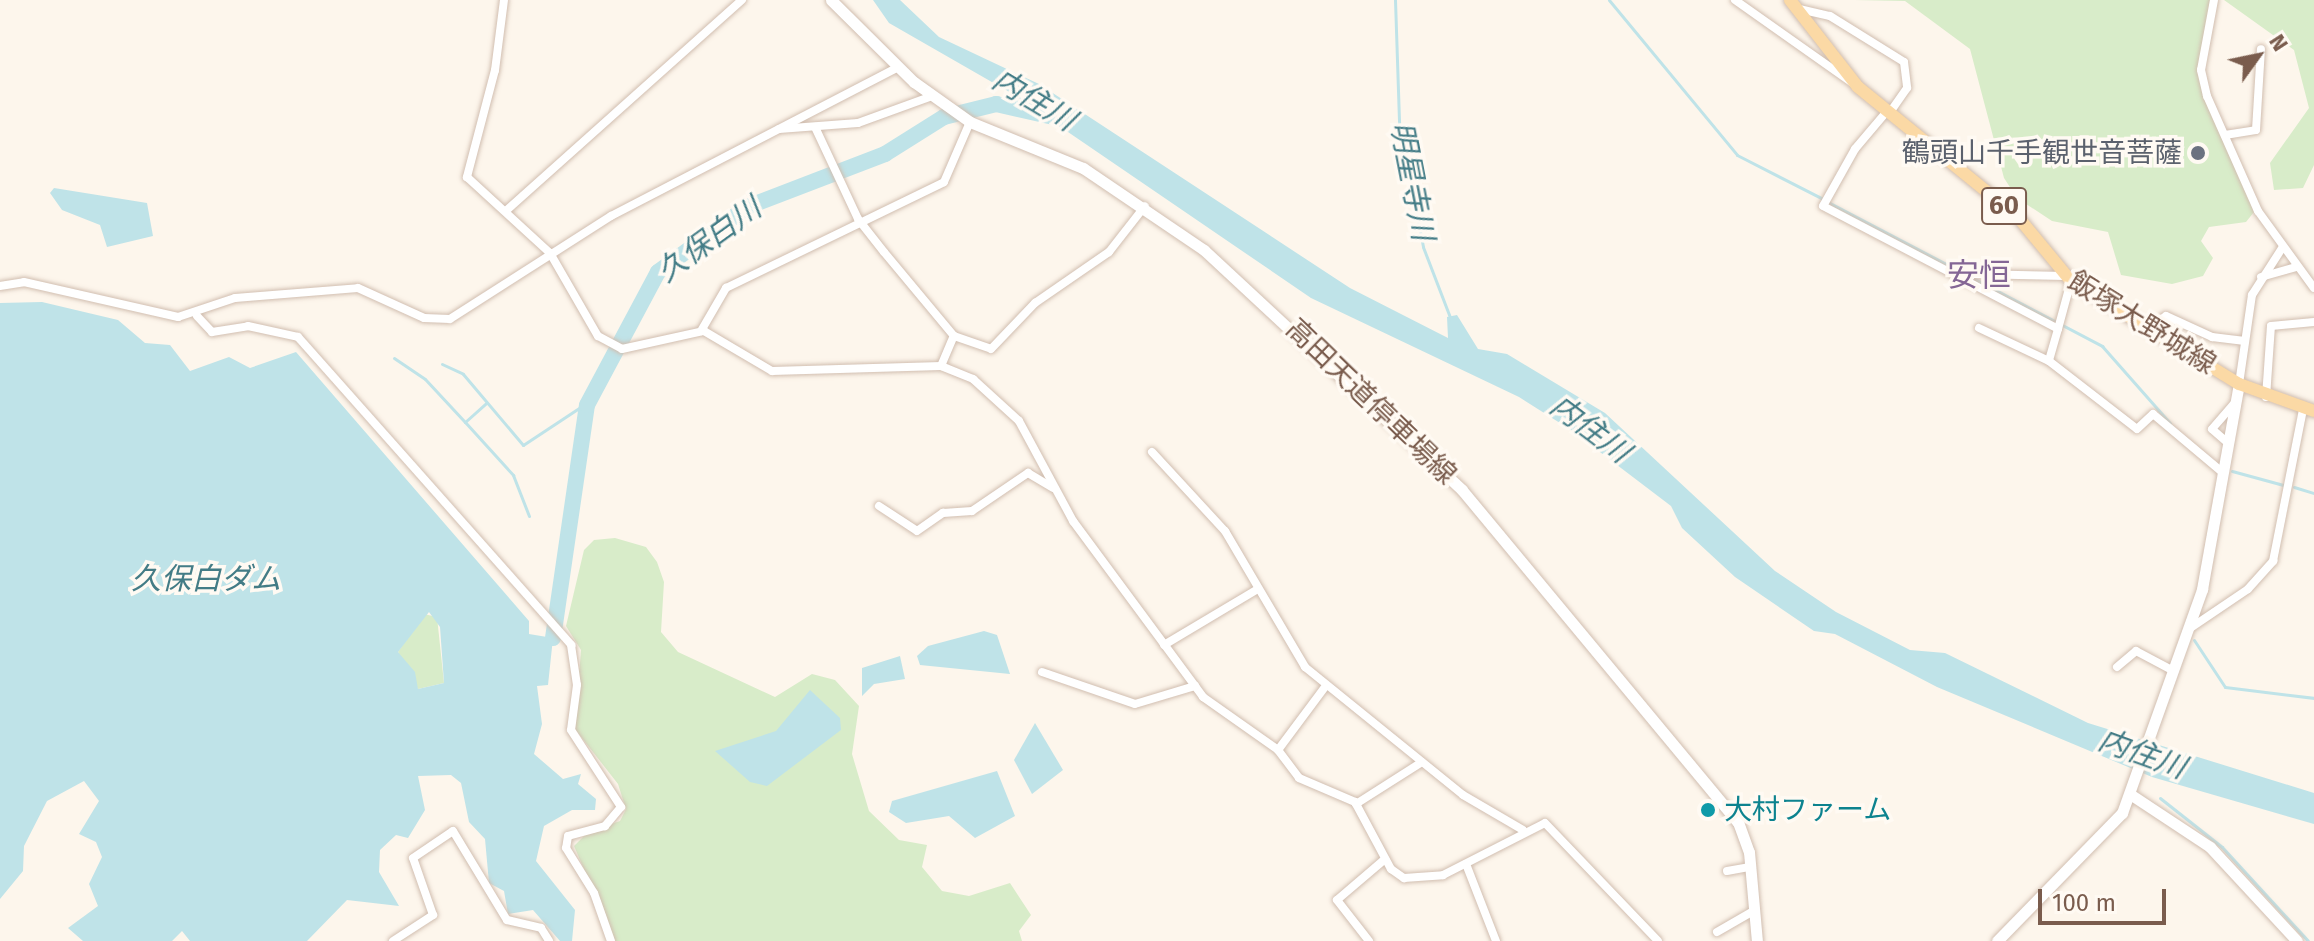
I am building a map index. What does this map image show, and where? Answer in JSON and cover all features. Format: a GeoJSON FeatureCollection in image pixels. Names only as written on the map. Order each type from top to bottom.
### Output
{"type":"FeatureCollection","features":[{"type":"Feature","properties":{"kind":"main road","name":"高田天道停車場線"},"geometry":{"type":"LineString","coordinates":[[831,0],[898,67],[932,96],[970,122],[1083,168],[1145,206],[1272,306],[1486,516],[1725,803],[1745,835],[1751,912],[1757,941]]}},
{"type":"Feature","properties":{"kind":"main road","name":"飯塚大野城線"},"geometry":{"type":"LineString","coordinates":[[1792,4],[1858,87],[2018,217],[2068,278],[2239,384],[2266,397],[2308,410]]}},
{"type":"Feature","properties":{"kind":"main road"},"geometry":{"type":"LineString","coordinates":[[1997,941],[2091,853],[2130,794],[2151,725],[2189,629],[2239,384]]}},
{"type":"Feature","properties":{"kind":"main road"},"geometry":{"type":"LineString","coordinates":[[2130,794],[2210,847],[2297,941]]}},
{"type":"Feature","properties":{"kind":"street"},"geometry":{"type":"LineString","coordinates":[[504,0],[495,70],[465,162],[471,187],[508,209],[550,253],[588,324],[608,342],[645,346],[701,331],[729,340],[772,371],[941,366],[973,379],[1019,421],[1057,491],[1195,686],[1278,750],[1299,778],[1356,804],[1385,859],[1404,878],[1434,877],[1466,864],[1523,830],[1545,823],[1557,831],[1658,941]]}},
{"type":"Feature","properties":{"kind":"street"},"geometry":{"type":"LineString","coordinates":[[508,209],[742,0]]}},
{"type":"Feature","properties":{"kind":"street"},"geometry":{"type":"LineString","coordinates":[[1735,0],[1858,87]]}},
{"type":"Feature","properties":{"kind":"street"},"geometry":{"type":"LineString","coordinates":[[2214,0],[2201,70],[2225,135],[2282,248],[2314,288]]}},
{"type":"Feature","properties":{"kind":"street"},"geometry":{"type":"LineString","coordinates":[[1792,4],[1830,16],[1904,62],[1907,88],[1855,149],[1823,206],[2059,324]]}},
{"type":"Feature","properties":{"kind":"street"},"geometry":{"type":"LineString","coordinates":[[2225,135],[2256,130],[2261,49]]}},
{"type":"Feature","properties":{"kind":"street"},"geometry":{"type":"LineString","coordinates":[[197,316],[235,298],[358,288],[424,318],[450,319],[550,253],[774,129],[898,67]]}},
{"type":"Feature","properties":{"kind":"street"},"geometry":{"type":"LineString","coordinates":[[774,129],[858,123],[932,96]]}},
{"type":"Feature","properties":{"kind":"street"},"geometry":{"type":"LineString","coordinates":[[701,331],[726,288],[858,219],[944,182],[970,122]]}},
{"type":"Feature","properties":{"kind":"street"},"geometry":{"type":"LineString","coordinates":[[815,127],[858,219],[954,336],[991,349],[1035,303],[1109,252],[1145,206]]}},
{"type":"Feature","properties":{"kind":"street"},"geometry":{"type":"LineString","coordinates":[[2239,384],[2260,277],[2282,248]]}},
{"type":"Feature","properties":{"kind":"street"},"geometry":{"type":"LineString","coordinates":[[2260,277],[2297,267]]}},
{"type":"Feature","properties":{"kind":"street"},"geometry":{"type":"LineString","coordinates":[[1970,278],[2068,278],[2049,361]]}},
{"type":"Feature","properties":{"kind":"street"},"geometry":{"type":"LineString","coordinates":[[0,286],[24,282],[197,316],[212,332],[248,326],[298,337],[571,645],[577,665],[571,730],[621,807],[605,826],[568,836],[566,848],[594,893],[611,941]]}},
{"type":"Feature","properties":{"kind":"street"},"geometry":{"type":"LineString","coordinates":[[2147,329],[2166,316],[2212,337],[2245,341]]}},
{"type":"Feature","properties":{"kind":"street"},"geometry":{"type":"LineString","coordinates":[[2266,397],[2271,326],[2314,322]]}},
{"type":"Feature","properties":{"kind":"street"},"geometry":{"type":"LineString","coordinates":[[1979,328],[2049,361],[2137,429],[2153,414],[2222,472]]}},
{"type":"Feature","properties":{"kind":"street"},"geometry":{"type":"LineString","coordinates":[[941,366],[954,336]]}},
{"type":"Feature","properties":{"kind":"street"},"geometry":{"type":"LineString","coordinates":[[2228,443],[2212,429],[2235,403]]}},
{"type":"Feature","properties":{"kind":"street"},"geometry":{"type":"LineString","coordinates":[[2189,629],[2248,589],[2273,561],[2308,410]]}},
{"type":"Feature","properties":{"kind":"street"},"geometry":{"type":"LineString","coordinates":[[1152,452],[1225,531],[1299,660],[1325,687],[1495,818],[1523,830]]}},
{"type":"Feature","properties":{"kind":"street"},"geometry":{"type":"LineString","coordinates":[[879,506],[917,531],[943,513],[972,511],[1023,474],[1057,491]]}},
{"type":"Feature","properties":{"kind":"street"},"geometry":{"type":"LineString","coordinates":[[1164,645],[1258,589]]}},
{"type":"Feature","properties":{"kind":"street"},"geometry":{"type":"LineString","coordinates":[[2117,667],[2136,651],[2171,670]]}},
{"type":"Feature","properties":{"kind":"street"},"geometry":{"type":"LineString","coordinates":[[1042,672],[1135,704],[1195,686]]}},
{"type":"Feature","properties":{"kind":"street"},"geometry":{"type":"LineString","coordinates":[[1278,750],[1325,687]]}},
{"type":"Feature","properties":{"kind":"street"},"geometry":{"type":"LineString","coordinates":[[1356,804],[1422,762]]}},
{"type":"Feature","properties":{"kind":"street"},"geometry":{"type":"LineString","coordinates":[[393,941],[433,915],[413,858],[453,831],[507,920],[541,928],[549,941]]}},
{"type":"Feature","properties":{"kind":"street"},"geometry":{"type":"LineString","coordinates":[[1369,941],[1337,900],[1385,859]]}},
{"type":"Feature","properties":{"kind":"street"},"geometry":{"type":"LineString","coordinates":[[1466,864],[1496,941]]}},
{"type":"Feature","properties":{"kind":"street"},"geometry":{"type":"LineString","coordinates":[[1727,871],[1749,867]]}},
{"type":"Feature","properties":{"kind":"street"},"geometry":{"type":"LineString","coordinates":[[1717,932],[1751,912]]}},
{"type":"Feature","properties":{"kind":"green space"},"geometry":{"type":"Polygon","coordinates":[[[1854,0],[2211,0],[2197,73],[2254,212],[2246,222],[2209,227],[2201,241],[2213,258],[2203,276],[2172,284],[2121,275],[2108,232],[2052,221],[2017,198],[2004,178],[1970,49],[1905,1],[1854,0]]]}},
{"type":"Feature","properties":{"kind":"green space"},"geometry":{"type":"Polygon","coordinates":[[[2224,0],[2314,0],[2314,165],[2303,188],[2274,190],[2270,163],[2309,108],[2294,50],[2224,0]]]}},
{"type":"Feature","properties":{"kind":"green space"},"geometry":{"type":"Polygon","coordinates":[[[615,538],[646,547],[657,562],[664,582],[661,632],[678,652],[775,697],[812,674],[835,680],[859,706],[852,754],[869,811],[899,840],[927,845],[922,867],[942,891],[969,896],[1010,883],[1031,915],[1019,931],[1022,941],[615,941],[574,846],[588,832],[620,821],[626,809],[618,784],[575,729],[581,650],[566,626],[584,550],[594,540],[615,538]]]}},
{"type":"Feature","properties":{"kind":"green space"},"geometry":{"type":"Polygon","coordinates":[[[424,614],[437,617],[444,683],[418,689],[398,652],[424,614]]]}},
{"type":"Feature","properties":{"kind":"water","name":"内住川"},"geometry":{"type":"Polygon","coordinates":[[[873,0],[900,0],[939,37],[1039,84],[1350,288],[1448,338],[1447,317],[1457,315],[1478,349],[1507,354],[1605,413],[1775,571],[1836,612],[1910,650],[1945,653],[2088,723],[2314,793],[2314,824],[2152,777],[1937,687],[1835,634],[1814,631],[1735,577],[1682,528],[1671,506],[1571,430],[1519,397],[1311,298],[1011,93],[889,23],[873,0]]]}},
{"type":"Feature","properties":{"kind":"water"},"geometry":{"type":"Polygon","coordinates":[[[54,188],[147,203],[153,236],[107,247],[100,225],[62,210],[50,193],[54,188]]]}},
{"type":"Feature","properties":{"kind":"water","name":"久保白ダム"},"geometry":{"type":"Polygon","coordinates":[[[42,302],[118,320],[145,343],[170,345],[190,371],[229,357],[250,368],[296,352],[529,621],[529,634],[553,638],[548,685],[537,686],[542,724],[534,754],[563,779],[581,774],[578,784],[596,799],[595,810],[572,810],[544,826],[536,861],[575,910],[572,941],[560,941],[533,910],[508,914],[504,891],[489,883],[485,839],[469,822],[461,783],[451,775],[418,776],[425,810],[408,838],[396,835],[380,850],[379,872],[399,906],[347,900],[307,941],[190,941],[182,931],[172,941],[83,941],[68,928],[98,906],[89,884],[102,857],[96,842],[79,834],[99,801],[84,781],[47,801],[24,846],[23,871],[0,899],[0,303],[42,302]],[[429,612],[398,652],[415,672],[418,689],[444,683],[440,627],[429,612]]]}},
{"type":"Feature","properties":{"kind":"water"},"geometry":{"type":"Polygon","coordinates":[[[984,631],[997,635],[1010,674],[920,665],[917,656],[928,646],[984,631]]]}},
{"type":"Feature","properties":{"kind":"water"},"geometry":{"type":"Polygon","coordinates":[[[900,656],[905,679],[874,684],[862,696],[862,668],[900,656]]]}},
{"type":"Feature","properties":{"kind":"water"},"geometry":{"type":"Polygon","coordinates":[[[810,690],[840,718],[841,730],[767,786],[750,782],[715,751],[776,731],[810,690]]]}},
{"type":"Feature","properties":{"kind":"water"},"geometry":{"type":"Polygon","coordinates":[[[1035,723],[1063,770],[1032,794],[1014,760],[1035,723]]]}},
{"type":"Feature","properties":{"kind":"water"},"geometry":{"type":"Polygon","coordinates":[[[997,771],[1015,816],[975,838],[949,816],[906,823],[889,812],[892,801],[997,771]]]}},
{"type":"Feature","properties":{"kind":"waterway","name":"明星寺川"},"geometry":{"type":"LineString","coordinates":[[1395,0],[1399,123],[1423,247],[1451,320]]}},
{"type":"Feature","properties":{"kind":"waterway"},"geometry":{"type":"LineString","coordinates":[[1609,0],[1737,155],[1823,199]]}},
{"type":"Feature","properties":{"kind":"waterway","name":"久保白川"},"geometry":{"type":"LineString","coordinates":[[553,638],[587,405],[658,272],[747,207],[885,154],[944,117],[996,104],[1062,119]]}},
{"type":"Feature","properties":{"kind":"waterway"},"geometry":{"type":"LineString","coordinates":[[1828,202],[2102,346],[2170,423]]}},
{"type":"Feature","properties":{"kind":"waterway"},"geometry":{"type":"LineString","coordinates":[[394,358],[425,379],[465,422],[486,403]]}},
{"type":"Feature","properties":{"kind":"waterway"},"geometry":{"type":"LineString","coordinates":[[442,364],[463,374],[523,445],[588,402]]}},
{"type":"Feature","properties":{"kind":"waterway"},"geometry":{"type":"LineString","coordinates":[[465,422],[513,475],[529,516]]}},
{"type":"Feature","properties":{"kind":"waterway"},"geometry":{"type":"LineString","coordinates":[[2232,471],[2287,486]]}},
{"type":"Feature","properties":{"kind":"waterway"},"geometry":{"type":"LineString","coordinates":[[2294,487],[2314,493]]}},
{"type":"Feature","properties":{"kind":"waterway"},"geometry":{"type":"LineString","coordinates":[[2194,640],[2225,687],[2314,698]]}},
{"type":"Feature","properties":{"kind":"waterway"},"geometry":{"type":"LineString","coordinates":[[2160,798],[2222,847],[2308,941]]}},
{"type":"Feature","properties":{"kind":"place","name":"鶴頭山千手観世音菩薩"},"geometry":{"type":"Point","coordinates":[2198,153]}},
{"type":"Feature","properties":{"kind":"place","name":"大村ファーム"},"geometry":{"type":"Point","coordinates":[1708,810]}},
{"type":"Feature","properties":{"kind":"district","name":"安恒"},"geometry":{"type":"Point","coordinates":[1979,275]}}]}
